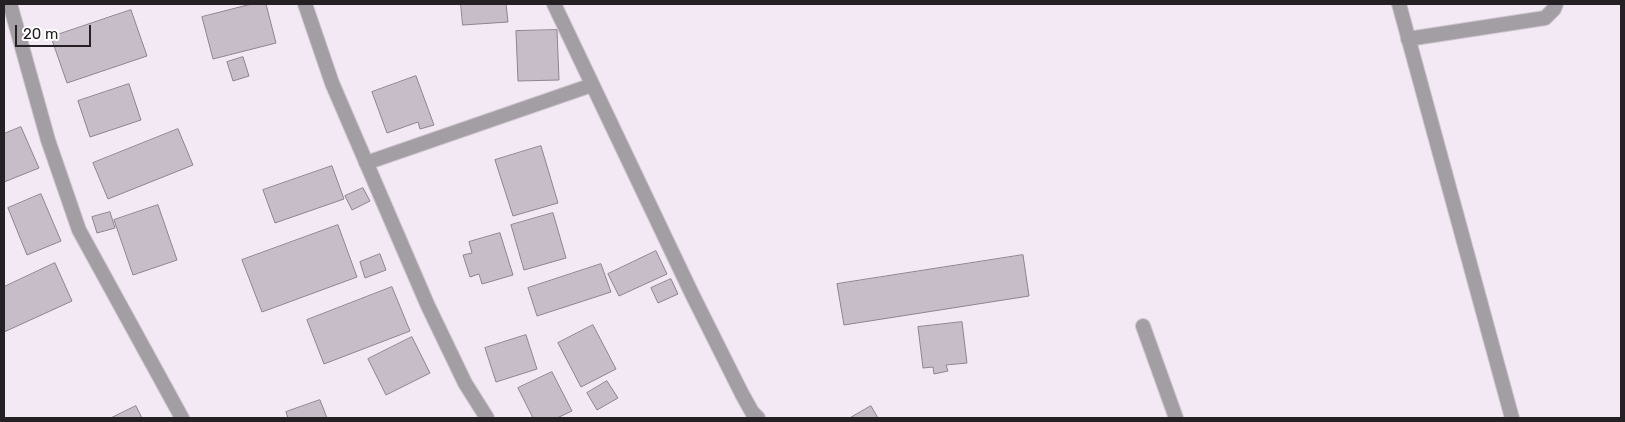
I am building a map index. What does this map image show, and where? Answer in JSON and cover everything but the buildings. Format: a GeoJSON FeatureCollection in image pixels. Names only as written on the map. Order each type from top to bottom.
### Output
{"type":"FeatureCollection","features":[{"type":"Feature","properties":{"kind":"street"},"geometry":{"type":"LineString","coordinates":[[10,4],[48,140],[79,230],[182,418]]}},
{"type":"Feature","properties":{"kind":"street"},"geometry":{"type":"LineString","coordinates":[[305,4],[332,83],[428,306],[465,383],[487,418]]}},
{"type":"Feature","properties":{"kind":"street"},"geometry":{"type":"LineString","coordinates":[[554,4],[696,302],[742,394],[752,412],[758,418]]}},
{"type":"Feature","properties":{"kind":"street"},"geometry":{"type":"LineString","coordinates":[[1399,4],[1512,418]]}},
{"type":"Feature","properties":{"kind":"street"},"geometry":{"type":"LineString","coordinates":[[1408,39],[1545,18],[1554,9],[1556,4]]}},
{"type":"Feature","properties":{"kind":"street"},"geometry":{"type":"LineString","coordinates":[[366,163],[592,85]]}},
{"type":"Feature","properties":{"kind":"street"},"geometry":{"type":"LineString","coordinates":[[1143,326],[1176,418]]}}]}
